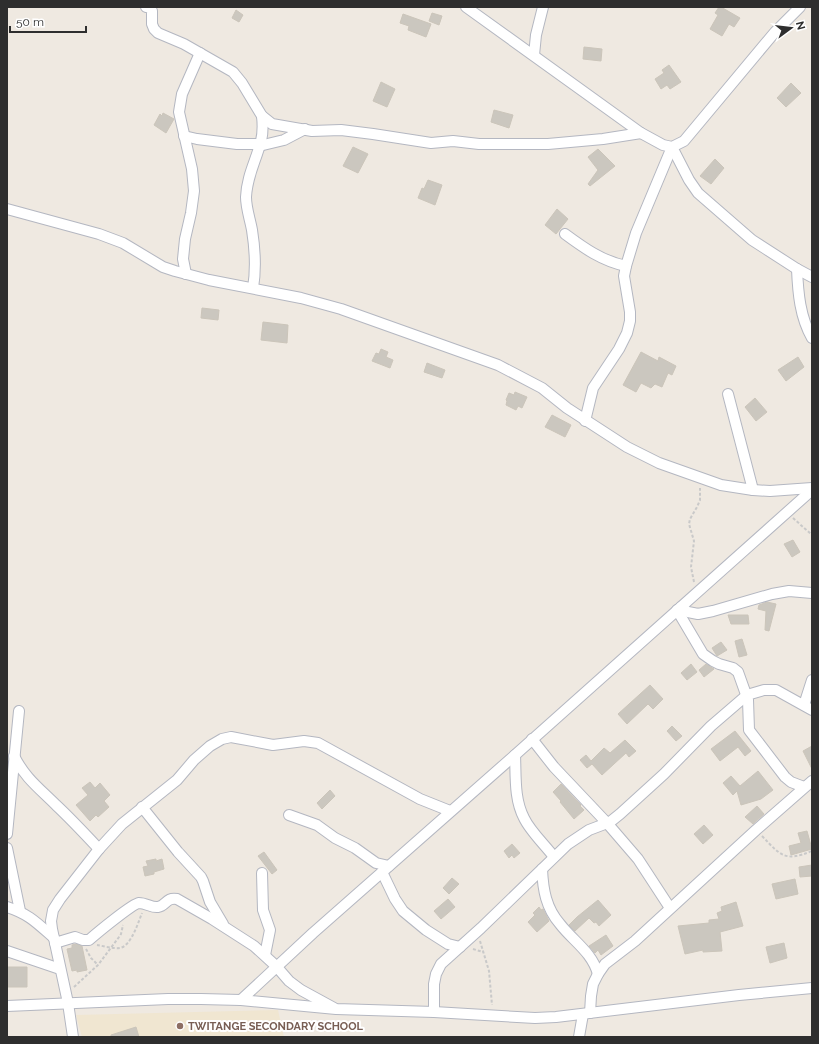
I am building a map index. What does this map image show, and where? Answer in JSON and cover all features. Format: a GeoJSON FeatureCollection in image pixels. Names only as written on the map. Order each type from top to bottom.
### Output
{"type":"FeatureCollection","features":[{"type":"Feature","properties":{"kind":"street"},"geometry":{"type":"LineString","coordinates":[[146,7],[150,8],[152,11],[152,24],[158,33],[200,53],[233,72],[242,83],[262,116],[272,124],[312,131],[341,130],[431,143],[453,141],[479,144],[548,144],[603,139],[641,132]]}},
{"type":"Feature","properties":{"kind":"street"},"geometry":{"type":"LineString","coordinates":[[466,7],[641,132],[663,145],[672,148],[689,180],[698,193],[752,240],[812,277]]}},
{"type":"Feature","properties":{"kind":"street"},"geometry":{"type":"LineString","coordinates":[[534,56],[536,35],[543,7]]}},
{"type":"Feature","properties":{"kind":"street"},"geometry":{"type":"LineString","coordinates":[[586,421],[593,388],[619,349],[627,333],[630,321],[630,312],[624,276],[626,266],[636,233],[672,148],[684,141],[775,32],[800,7]]}},
{"type":"Feature","properties":{"kind":"street"},"geometry":{"type":"LineString","coordinates":[[186,274],[183,259],[185,239],[194,191],[192,169],[179,112],[182,94],[200,53]]}},
{"type":"Feature","properties":{"kind":"street"},"geometry":{"type":"LineString","coordinates":[[253,288],[254,248],[246,198],[247,181],[263,128],[262,116]]}},
{"type":"Feature","properties":{"kind":"street"},"geometry":{"type":"LineString","coordinates":[[184,136],[237,144],[259,145],[284,140],[305,130]]}},
{"type":"Feature","properties":{"kind":"street"},"geometry":{"type":"LineString","coordinates":[[7,209],[99,234],[123,243],[163,267],[186,274],[301,298],[341,309],[498,365],[542,388],[586,421],[627,447],[659,463],[721,485],[753,490],[812,489]]}},
{"type":"Feature","properties":{"kind":"street"},"geometry":{"type":"LineString","coordinates":[[565,234],[580,246],[596,255],[612,263],[626,266]]}},
{"type":"Feature","properties":{"kind":"street"},"geometry":{"type":"LineString","coordinates":[[797,269],[799,302],[805,323],[812,338]]}},
{"type":"Feature","properties":{"kind":"street"},"geometry":{"type":"LineString","coordinates":[[728,394],[753,490]]}},
{"type":"Feature","properties":{"kind":"street"},"geometry":{"type":"LineString","coordinates":[[240,1000],[276,966],[450,811],[516,755],[532,739],[812,489]]}},
{"type":"Feature","properties":{"kind":"street"},"geometry":{"type":"LineString","coordinates":[[679,608],[698,614],[772,594],[789,591],[812,593]]}},
{"type":"Feature","properties":{"kind":"street"},"geometry":{"type":"LineString","coordinates":[[679,608],[703,654],[713,661],[733,668],[738,672],[747,695],[749,730],[752,736],[785,777],[791,782],[808,784]]}},
{"type":"Feature","properties":{"kind":"street"},"geometry":{"type":"LineString","coordinates":[[434,1012],[434,984],[436,974],[441,964],[481,928],[554,857],[578,836],[606,823],[620,814],[659,779],[711,726],[747,695],[764,690],[776,690],[808,708],[812,680]]}},
{"type":"Feature","properties":{"kind":"street"},"geometry":{"type":"LineString","coordinates":[[7,834],[19,711]]}},
{"type":"Feature","properties":{"kind":"street"},"geometry":{"type":"LineString","coordinates":[[73,1037],[54,941],[51,921],[53,910],[99,849],[122,824],[177,780],[194,760],[210,746],[222,739],[231,737],[273,745],[304,741],[318,743],[420,799],[450,811]]}},
{"type":"Feature","properties":{"kind":"street"},"geometry":{"type":"LineString","coordinates":[[532,739],[554,767],[638,859],[670,908]]}},
{"type":"Feature","properties":{"kind":"street"},"geometry":{"type":"LineString","coordinates":[[516,755],[516,785],[519,809],[524,820],[554,857]]}},
{"type":"Feature","properties":{"kind":"street"},"geometry":{"type":"LineString","coordinates":[[14,756],[25,774],[36,787],[99,849]]}},
{"type":"Feature","properties":{"kind":"street"},"geometry":{"type":"LineString","coordinates":[[579,1037],[587,1013],[593,984],[605,964],[635,941],[808,784]]}},
{"type":"Feature","properties":{"kind":"street"},"geometry":{"type":"LineString","coordinates":[[142,807],[203,881],[210,902],[225,927]]}},
{"type":"Feature","properties":{"kind":"street"},"geometry":{"type":"LineString","coordinates":[[289,815],[317,825],[335,838],[355,848],[385,869],[395,899],[403,911],[426,930],[448,944],[460,947]]}},
{"type":"Feature","properties":{"kind":"street"},"geometry":{"type":"LineString","coordinates":[[7,848],[20,911]]}},
{"type":"Feature","properties":{"kind":"street"},"geometry":{"type":"LineString","coordinates":[[542,869],[544,893],[552,913],[559,924],[588,953],[598,974]]}},
{"type":"Feature","properties":{"kind":"street"},"geometry":{"type":"LineString","coordinates":[[262,873],[263,910],[270,930],[265,955]]}},
{"type":"Feature","properties":{"kind":"street"},"geometry":{"type":"LineString","coordinates":[[54,941],[75,937],[83,940],[89,940],[136,904],[145,904],[156,907],[160,906],[171,898],[177,898],[254,946],[265,955],[289,981],[301,990],[336,1009]]}},
{"type":"Feature","properties":{"kind":"street"},"geometry":{"type":"LineString","coordinates":[[7,907],[20,911],[32,919],[54,941]]}},
{"type":"Feature","properties":{"kind":"street"},"geometry":{"type":"LineString","coordinates":[[7,951],[60,969]]}},
{"type":"Feature","properties":{"kind":"street"},"geometry":{"type":"LineString","coordinates":[[7,1006],[66,999],[240,1000],[336,1009],[434,1012],[535,1018],[812,988]]}},
{"type":"Feature","properties":{"kind":"path"},"geometry":{"type":"LineString","coordinates":[[696,476],[700,483],[700,500],[689,524],[694,541],[691,567],[697,592]]}},
{"type":"Feature","properties":{"kind":"path"},"geometry":{"type":"LineString","coordinates":[[786,512],[812,535]]}},
{"type":"Feature","properties":{"kind":"path"},"geometry":{"type":"LineString","coordinates":[[756,830],[777,852],[784,855],[792,857],[812,851]]}},
{"type":"Feature","properties":{"kind":"path"},"geometry":{"type":"LineString","coordinates":[[110,947],[118,948],[126,945],[136,929],[145,904]]}},
{"type":"Feature","properties":{"kind":"path"},"geometry":{"type":"LineString","coordinates":[[66,999],[98,965],[121,934],[126,912]]}},
{"type":"Feature","properties":{"kind":"path"},"geometry":{"type":"LineString","coordinates":[[481,928],[480,940],[489,971],[493,1015]]}},
{"type":"Feature","properties":{"kind":"path"},"geometry":{"type":"LineString","coordinates":[[83,940],[88,954],[98,965]]}},
{"type":"Feature","properties":{"kind":"shaded area","name":"TWITANGE SECONDARY SCHOOL"},"geometry":{"type":"Polygon","coordinates":[[[278,1010],[284,1037],[82,1037],[76,1015],[278,1010]]]}},
{"type":"Feature","properties":{"kind":"building"},"geometry":{"type":"Polygon","coordinates":[[[719,7],[740,18],[734,27],[729,24],[722,36],[710,29],[718,15],[715,13],[719,7]]]}},
{"type":"Feature","properties":{"kind":"building"},"geometry":{"type":"Polygon","coordinates":[[[236,10],[243,15],[239,22],[232,18],[236,10]]]}},
{"type":"Feature","properties":{"kind":"building"},"geometry":{"type":"Polygon","coordinates":[[[432,13],[442,16],[439,25],[429,21],[432,13]]]}},
{"type":"Feature","properties":{"kind":"building"},"geometry":{"type":"Polygon","coordinates":[[[403,14],[431,24],[426,37],[408,30],[409,26],[400,23],[403,14]]]}},
{"type":"Feature","properties":{"kind":"building"},"geometry":{"type":"Polygon","coordinates":[[[584,47],[602,49],[601,61],[583,59],[584,47]]]}},
{"type":"Feature","properties":{"kind":"building"},"geometry":{"type":"Polygon","coordinates":[[[669,65],[681,82],[670,89],[667,85],[661,89],[655,79],[664,73],[662,70],[669,65]]]}},
{"type":"Feature","properties":{"kind":"building"},"geometry":{"type":"Polygon","coordinates":[[[381,82],[395,89],[387,107],[373,101],[381,82]]]}},
{"type":"Feature","properties":{"kind":"building"},"geometry":{"type":"Polygon","coordinates":[[[791,83],[801,93],[786,107],[777,98],[791,83]]]}},
{"type":"Feature","properties":{"kind":"building"},"geometry":{"type":"Polygon","coordinates":[[[494,110],[513,115],[509,128],[491,122],[494,110]]]}},
{"type":"Feature","properties":{"kind":"building"},"geometry":{"type":"Polygon","coordinates":[[[163,113],[174,119],[166,133],[154,125],[160,114],[162,116],[163,113]]]}},
{"type":"Feature","properties":{"kind":"building"},"geometry":{"type":"Polygon","coordinates":[[[353,147],[368,154],[358,173],[343,166],[353,147]]]}},
{"type":"Feature","properties":{"kind":"building"},"geometry":{"type":"Polygon","coordinates":[[[598,149],[615,166],[590,186],[588,184],[598,170],[588,157],[598,149]]]}},
{"type":"Feature","properties":{"kind":"building"},"geometry":{"type":"Polygon","coordinates":[[[715,159],[724,168],[711,184],[700,176],[715,159]]]}},
{"type":"Feature","properties":{"kind":"building"},"geometry":{"type":"Polygon","coordinates":[[[428,180],[442,185],[435,205],[418,198],[422,188],[424,189],[428,180]]]}},
{"type":"Feature","properties":{"kind":"building"},"geometry":{"type":"Polygon","coordinates":[[[557,209],[568,219],[556,234],[545,225],[557,209]]]}},
{"type":"Feature","properties":{"kind":"building"},"geometry":{"type":"Polygon","coordinates":[[[202,308],[219,310],[218,320],[201,318],[202,308]]]}},
{"type":"Feature","properties":{"kind":"building"},"geometry":{"type":"Polygon","coordinates":[[[263,322],[288,325],[287,343],[261,340],[263,322]]]}},
{"type":"Feature","properties":{"kind":"building"},"geometry":{"type":"Polygon","coordinates":[[[381,349],[388,352],[386,357],[393,360],[390,368],[372,361],[376,353],[379,354],[381,349]]]}},
{"type":"Feature","properties":{"kind":"building"},"geometry":{"type":"Polygon","coordinates":[[[641,352],[658,361],[659,357],[676,366],[672,375],[668,373],[662,387],[655,384],[651,388],[641,383],[636,392],[623,385],[641,352]]]}},
{"type":"Feature","properties":{"kind":"building"},"geometry":{"type":"Polygon","coordinates":[[[798,357],[804,367],[786,381],[778,370],[798,357]]]}},
{"type":"Feature","properties":{"kind":"building"},"geometry":{"type":"Polygon","coordinates":[[[427,363],[445,370],[442,378],[424,372],[427,363]]]}},
{"type":"Feature","properties":{"kind":"building"},"geometry":{"type":"Polygon","coordinates":[[[515,392],[527,397],[522,408],[518,406],[516,410],[506,405],[506,400],[509,393],[514,395],[515,392]]]}},
{"type":"Feature","properties":{"kind":"building"},"geometry":{"type":"Polygon","coordinates":[[[755,398],[767,412],[756,421],[745,407],[755,398]]]}},
{"type":"Feature","properties":{"kind":"building"},"geometry":{"type":"Polygon","coordinates":[[[552,415],[571,425],[565,437],[545,427],[552,415]]]}},
{"type":"Feature","properties":{"kind":"building"},"geometry":{"type":"Polygon","coordinates":[[[793,540],[800,552],[792,557],[784,544],[793,540]]]}},
{"type":"Feature","properties":{"kind":"building"},"geometry":{"type":"Polygon","coordinates":[[[767,602],[776,604],[769,631],[765,630],[766,611],[758,609],[759,605],[767,602]]]}},
{"type":"Feature","properties":{"kind":"building"},"geometry":{"type":"Polygon","coordinates":[[[728,615],[748,615],[749,624],[731,624],[728,615]]]}},
{"type":"Feature","properties":{"kind":"building"},"geometry":{"type":"Polygon","coordinates":[[[742,639],[747,655],[739,657],[735,641],[742,639]]]}},
{"type":"Feature","properties":{"kind":"building"},"geometry":{"type":"Polygon","coordinates":[[[721,642],[727,650],[717,656],[712,648],[721,642]]]}},
{"type":"Feature","properties":{"kind":"building"},"geometry":{"type":"Polygon","coordinates":[[[691,664],[697,672],[687,680],[681,673],[691,664]]]}},
{"type":"Feature","properties":{"kind":"building"},"geometry":{"type":"Polygon","coordinates":[[[706,664],[714,669],[704,677],[699,670],[706,664]]]}},
{"type":"Feature","properties":{"kind":"building"},"geometry":{"type":"Polygon","coordinates":[[[650,685],[663,699],[653,709],[648,704],[627,724],[618,714],[650,685]]]}},
{"type":"Feature","properties":{"kind":"building"},"geometry":{"type":"Polygon","coordinates":[[[672,726],[682,736],[676,741],[667,731],[672,726]]]}},
{"type":"Feature","properties":{"kind":"building"},"geometry":{"type":"Polygon","coordinates":[[[735,731],[751,751],[745,756],[738,747],[720,761],[711,749],[735,731]]]}},
{"type":"Feature","properties":{"kind":"building"},"geometry":{"type":"Polygon","coordinates":[[[625,740],[636,751],[629,757],[626,753],[602,775],[592,764],[587,768],[580,760],[586,755],[591,761],[604,748],[610,753],[625,740]]]}},
{"type":"Feature","properties":{"kind":"building"},"geometry":{"type":"Polygon","coordinates":[[[812,746],[812,769],[803,751],[812,746]]]}},
{"type":"Feature","properties":{"kind":"building"},"geometry":{"type":"Polygon","coordinates":[[[758,771],[773,790],[761,799],[741,805],[737,791],[733,795],[723,783],[731,776],[740,786],[758,771]]]}},
{"type":"Feature","properties":{"kind":"building"},"geometry":{"type":"Polygon","coordinates":[[[90,782],[95,788],[100,783],[110,795],[104,801],[109,807],[98,817],[96,815],[90,821],[76,805],[88,795],[82,788],[90,782]]]}},
{"type":"Feature","properties":{"kind":"building"},"geometry":{"type":"Polygon","coordinates":[[[561,784],[584,810],[574,819],[553,792],[561,784]]]}},
{"type":"Feature","properties":{"kind":"building"},"geometry":{"type":"Polygon","coordinates":[[[330,790],[335,796],[322,809],[317,803],[330,790]]]}},
{"type":"Feature","properties":{"kind":"building"},"geometry":{"type":"Polygon","coordinates":[[[757,806],[764,814],[753,824],[745,817],[757,806]]]}},
{"type":"Feature","properties":{"kind":"building"},"geometry":{"type":"Polygon","coordinates":[[[704,825],[713,835],[703,844],[694,834],[704,825]]]}},
{"type":"Feature","properties":{"kind":"building"},"geometry":{"type":"Polygon","coordinates":[[[807,831],[812,849],[791,855],[789,846],[801,843],[798,833],[807,831]]]}},
{"type":"Feature","properties":{"kind":"building"},"geometry":{"type":"Polygon","coordinates":[[[512,844],[520,853],[514,858],[512,855],[509,858],[504,851],[512,844]]]}},
{"type":"Feature","properties":{"kind":"building"},"geometry":{"type":"Polygon","coordinates":[[[264,852],[277,870],[272,874],[258,856],[264,852]]]}},
{"type":"Feature","properties":{"kind":"building"},"geometry":{"type":"Polygon","coordinates":[[[156,859],[156,861],[162,859],[164,869],[154,872],[154,874],[145,876],[143,867],[148,866],[146,861],[156,859]]]}},
{"type":"Feature","properties":{"kind":"building"},"geometry":{"type":"Polygon","coordinates":[[[812,865],[812,876],[800,877],[799,867],[812,865]]]}},
{"type":"Feature","properties":{"kind":"building"},"geometry":{"type":"Polygon","coordinates":[[[452,878],[459,884],[449,894],[443,888],[452,878]]]}},
{"type":"Feature","properties":{"kind":"building"},"geometry":{"type":"Polygon","coordinates":[[[795,879],[798,894],[776,899],[772,884],[795,879]]]}},
{"type":"Feature","properties":{"kind":"building"},"geometry":{"type":"Polygon","coordinates":[[[448,899],[455,907],[441,919],[434,911],[448,899]]]}},
{"type":"Feature","properties":{"kind":"building"},"geometry":{"type":"Polygon","coordinates":[[[598,900],[611,915],[599,926],[596,922],[594,923],[589,918],[575,931],[569,925],[598,900]]]}},
{"type":"Feature","properties":{"kind":"building"},"geometry":{"type":"Polygon","coordinates":[[[736,902],[743,926],[720,932],[722,951],[703,952],[703,950],[685,954],[678,926],[709,923],[709,920],[719,919],[717,913],[722,911],[721,907],[736,902]]]}},
{"type":"Feature","properties":{"kind":"building"},"geometry":{"type":"Polygon","coordinates":[[[539,907],[541,910],[543,909],[549,921],[537,932],[528,922],[535,915],[533,913],[539,907]]]}},
{"type":"Feature","properties":{"kind":"building"},"geometry":{"type":"Polygon","coordinates":[[[606,935],[613,946],[601,955],[598,950],[595,953],[589,946],[606,935]]]}},
{"type":"Feature","properties":{"kind":"building"},"geometry":{"type":"Polygon","coordinates":[[[784,943],[787,958],[770,963],[766,947],[784,943]]]}},
{"type":"Feature","properties":{"kind":"building"},"geometry":{"type":"Polygon","coordinates":[[[76,944],[82,946],[87,970],[77,972],[77,970],[72,971],[67,949],[72,948],[72,945],[76,944]]]}},
{"type":"Feature","properties":{"kind":"building"},"geometry":{"type":"Polygon","coordinates":[[[7,967],[27,967],[27,987],[8,987],[7,967]]]}},
{"type":"Feature","properties":{"kind":"building"},"geometry":{"type":"Polygon","coordinates":[[[136,1027],[139,1037],[111,1037],[111,1035],[136,1027]]]}},
{"type":"Feature","properties":{"kind":"place","name":"TWITANGE SECONDARY SCHOOL"},"geometry":{"type":"Point","coordinates":[180,1026]}}]}
